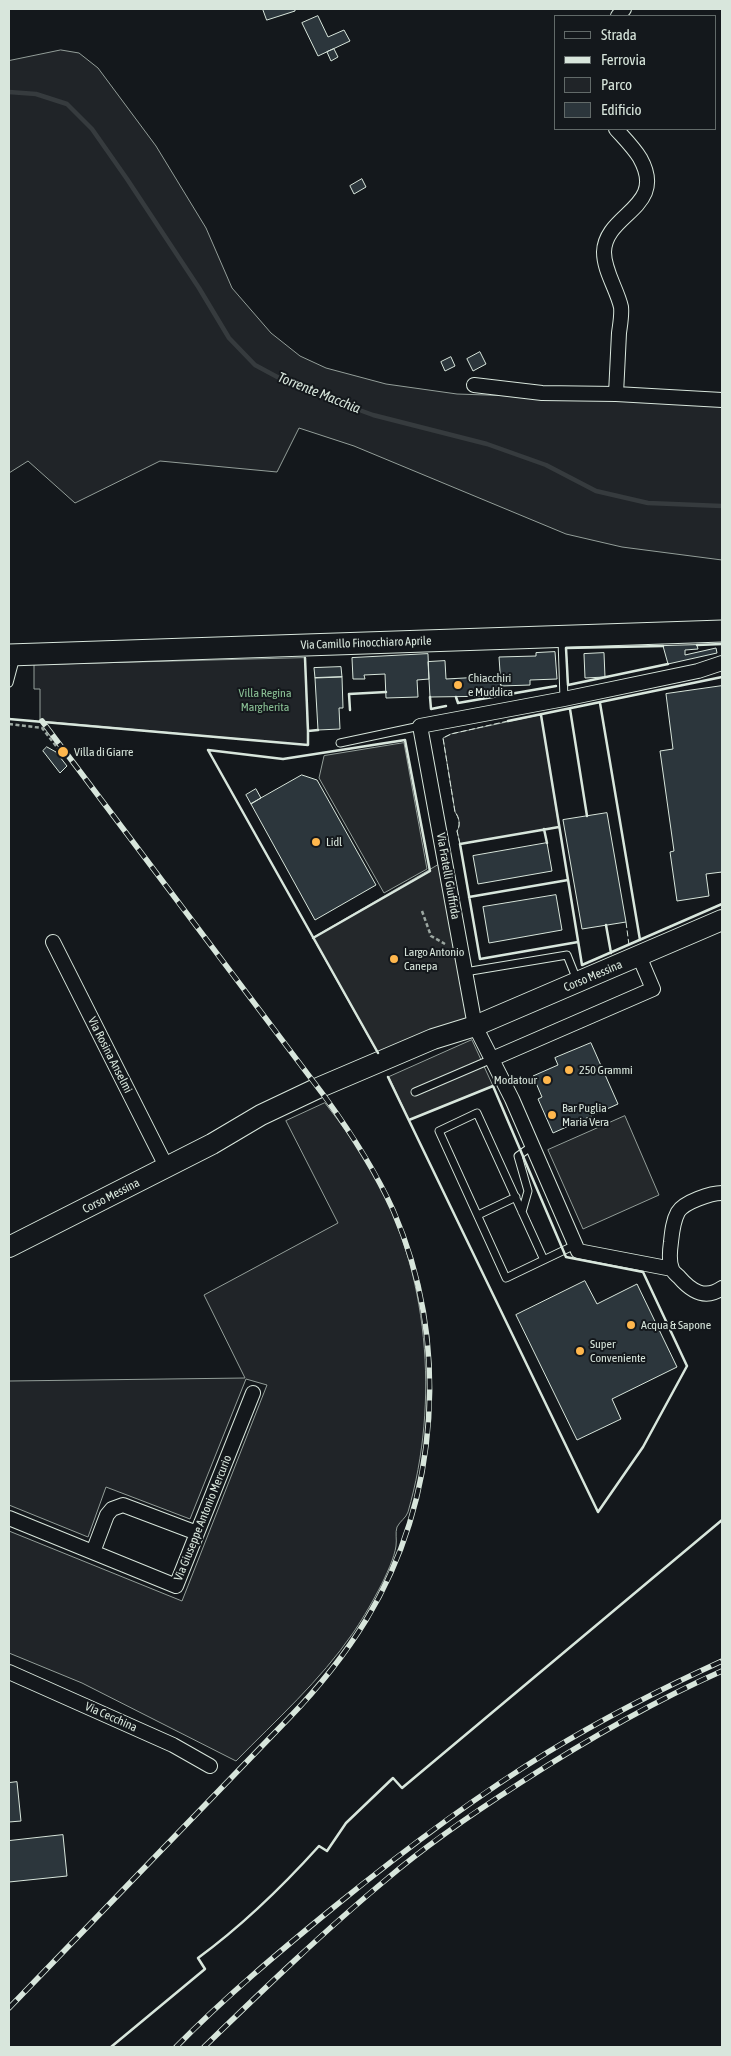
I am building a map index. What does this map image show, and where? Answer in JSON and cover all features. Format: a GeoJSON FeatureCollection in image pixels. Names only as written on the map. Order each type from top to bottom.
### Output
{"type":"FeatureCollection","features":[{"type":"Feature","properties":{"kind":"main road","name":"Via Camillo Finocchiaro Aprile"},"geometry":{"type":"LineString","coordinates":[[13,655],[722,631]]}},
{"type":"Feature","properties":{"kind":"street"},"geometry":{"type":"LineString","coordinates":[[616,394],[621,307],[606,265],[604,252],[606,243],[614,229],[641,202],[647,189],[645,168],[640,157],[617,130]]}},
{"type":"Feature","properties":{"kind":"street"},"geometry":{"type":"LineString","coordinates":[[474,385],[542,393],[616,394],[722,400]]}},
{"type":"Feature","properties":{"kind":"street"},"geometry":{"type":"LineString","coordinates":[[420,726],[564,699],[698,671],[722,663]]}},
{"type":"Feature","properties":{"kind":"street","name":"Via Fratelli Giuffrida"},"geometry":{"type":"LineString","coordinates":[[420,726],[465,972],[470,1028],[492,1058],[575,1245]]}},
{"type":"Feature","properties":{"kind":"street","name":"Corso Messina"},"geometry":{"type":"LineString","coordinates":[[9,1247],[167,1168],[262,1115],[318,1088],[433,1039],[470,1028],[722,920]]}},
{"type":"Feature","properties":{"kind":"street","name":"Via Rosina Anselmi"},"geometry":{"type":"LineString","coordinates":[[53,942],[167,1168]]}},
{"type":"Feature","properties":{"kind":"street"},"geometry":{"type":"LineString","coordinates":[[492,1058],[653,989],[639,956]]}},
{"type":"Feature","properties":{"kind":"street"},"geometry":{"type":"LineString","coordinates":[[722,1193],[713,1193],[691,1202],[678,1210],[670,1248],[672,1269],[689,1288],[703,1294],[718,1291],[722,1288]]}},
{"type":"Feature","properties":{"kind":"street"},"geometry":{"type":"LineString","coordinates":[[575,1245],[578,1251],[672,1269]]}},
{"type":"Feature","properties":{"kind":"street","name":"Via Giuseppe Antonio Mercurio"},"geometry":{"type":"LineString","coordinates":[[9,1518],[176,1586],[253,1393]]}},
{"type":"Feature","properties":{"kind":"street"},"geometry":{"type":"LineString","coordinates":[[93,1552],[107,1514],[112,1509],[123,1505],[197,1533]]}},
{"type":"Feature","properties":{"kind":"street","name":"Via Cecchina"},"geometry":{"type":"LineString","coordinates":[[9,1672],[173,1745],[210,1766]]}},
{"type":"Feature","properties":{"kind":"lane"},"geometry":{"type":"LineString","coordinates":[[562,637],[564,699]]}},
{"type":"Feature","properties":{"kind":"lane"},"geometry":{"type":"LineString","coordinates":[[9,683],[13,655]]}},
{"type":"Feature","properties":{"kind":"lane"},"geometry":{"type":"LineString","coordinates":[[340,743],[420,726]]}},
{"type":"Feature","properties":{"kind":"lane"},"geometry":{"type":"LineString","coordinates":[[465,972],[567,955],[578,983]]}},
{"type":"Feature","properties":{"kind":"lane"},"geometry":{"type":"LineString","coordinates":[[415,1092],[492,1058]]}},
{"type":"Feature","properties":{"kind":"lane"},"geometry":{"type":"LineString","coordinates":[[544,1260],[477,1113],[439,1131],[506,1278],[544,1260],[575,1245]]}},
{"type":"Feature","properties":{"kind":"lane"},"geometry":{"type":"LineString","coordinates":[[522,1212],[528,1191],[518,1156],[532,1146]]}},
{"type":"Feature","properties":{"kind":"lane"},"geometry":{"type":"LineString","coordinates":[[478,1215],[516,1198]]}},
{"type":"Feature","properties":{"kind":"path"},"geometry":{"type":"LineString","coordinates":[[9,724],[42,728],[60,751]]}},
{"type":"Feature","properties":{"kind":"path"},"geometry":{"type":"LineString","coordinates":[[422,912],[432,936],[445,944],[449,952]]}},
{"type":"Feature","properties":{"kind":"green space"},"geometry":{"type":"Polygon","coordinates":[[[61,50],[79,53],[98,68],[156,146],[206,228],[232,288],[271,333],[300,356],[326,368],[386,384],[457,394],[722,403],[722,560],[622,547],[566,534],[354,446],[299,428],[277,472],[160,461],[75,503],[28,461],[9,473],[9,61],[61,50]]]}},
{"type":"Feature","properties":{"kind":"green space","name":"Villa Regina Margherita"},"geometry":{"type":"Polygon","coordinates":[[[305,658],[308,745],[40,721],[40,689],[34,689],[34,665],[305,658]]]}},
{"type":"Feature","properties":{"kind":"green space"},"geometry":{"type":"Polygon","coordinates":[[[541,715],[559,827],[460,844],[457,831],[459,821],[455,812],[443,738],[451,734],[541,715]]]}},
{"type":"Feature","properties":{"kind":"green space"},"geometry":{"type":"Polygon","coordinates":[[[325,1103],[350,1136],[372,1171],[391,1210],[406,1251],[417,1294],[423,1338],[426,1382],[424,1426],[418,1470],[408,1512],[397,1527],[394,1555],[372,1603],[340,1651],[297,1700],[236,1761],[82,1683],[9,1653],[9,1531],[182,1601],[267,1385],[246,1379],[190,1519],[106,1487],[88,1537],[9,1505],[9,1381],[245,1378],[204,1295],[338,1223],[286,1121],[325,1103]]]}},
{"type":"Feature","properties":{"kind":"shaded area"},"geometry":{"type":"Polygon","coordinates":[[[404,743],[427,869],[384,893],[319,778],[324,756],[404,743]]]}},
{"type":"Feature","properties":{"kind":"shaded area","name":"Largo Antonio Canepa"},"geometry":{"type":"Polygon","coordinates":[[[445,861],[475,1026],[382,1061],[313,938],[445,861]]]}},
{"type":"Feature","properties":{"kind":"shaded area"},"geometry":{"type":"Polygon","coordinates":[[[472,1040],[493,1086],[409,1120],[389,1077],[472,1040]]]}},
{"type":"Feature","properties":{"kind":"shaded area"},"geometry":{"type":"Polygon","coordinates":[[[625,1116],[659,1195],[583,1229],[548,1150],[625,1116]]]}},
{"type":"Feature","properties":{"kind":"building"},"geometry":{"type":"Polygon","coordinates":[[[263,9],[295,9],[295,11],[267,20],[263,9]]]}},
{"type":"Feature","properties":{"kind":"building"},"geometry":{"type":"Polygon","coordinates":[[[318,16],[328,37],[344,30],[350,41],[318,56],[302,23],[318,16]]]}},
{"type":"Feature","properties":{"kind":"building"},"geometry":{"type":"Polygon","coordinates":[[[334,49],[338,57],[331,61],[327,52],[334,49]]]}},
{"type":"Feature","properties":{"kind":"building"},"geometry":{"type":"Polygon","coordinates":[[[362,179],[366,187],[354,194],[350,186],[362,179]]]}},
{"type":"Feature","properties":{"kind":"building"},"geometry":{"type":"Polygon","coordinates":[[[480,352],[486,364],[473,371],[467,359],[480,352]]]}},
{"type":"Feature","properties":{"kind":"building"},"geometry":{"type":"Polygon","coordinates":[[[451,357],[455,366],[445,371],[441,362],[451,357]]]}},
{"type":"Feature","properties":{"kind":"building"},"geometry":{"type":"Polygon","coordinates":[[[697,645],[698,649],[685,650],[685,655],[716,648],[717,653],[668,664],[663,646],[697,645]]]}},
{"type":"Feature","properties":{"kind":"building"},"geometry":{"type":"Polygon","coordinates":[[[555,652],[557,679],[530,680],[530,685],[501,686],[499,657],[536,656],[536,653],[555,652]]]}},
{"type":"Feature","properties":{"kind":"building"},"geometry":{"type":"Polygon","coordinates":[[[604,653],[605,677],[585,678],[584,654],[604,653]]]}},
{"type":"Feature","properties":{"kind":"building"},"geometry":{"type":"Polygon","coordinates":[[[428,654],[429,679],[417,680],[418,697],[386,698],[385,674],[364,675],[365,679],[353,679],[352,658],[428,654]]]}},
{"type":"Feature","properties":{"kind":"building"},"geometry":{"type":"Polygon","coordinates":[[[445,661],[446,679],[500,676],[501,696],[430,697],[428,662],[445,661]]]}},
{"type":"Feature","properties":{"kind":"building"},"geometry":{"type":"Polygon","coordinates":[[[341,667],[342,677],[315,678],[314,668],[341,667]]]}},
{"type":"Feature","properties":{"kind":"building"},"geometry":{"type":"Polygon","coordinates":[[[342,677],[343,708],[339,708],[340,729],[318,730],[315,678],[342,677]]]}},
{"type":"Feature","properties":{"kind":"building"},"geometry":{"type":"Polygon","coordinates":[[[722,686],[722,872],[706,874],[709,896],[677,901],[670,852],[674,851],[660,751],[673,749],[666,694],[722,686]]]}},
{"type":"Feature","properties":{"kind":"building"},"geometry":{"type":"Polygon","coordinates":[[[47,747],[56,752],[67,766],[60,773],[43,751],[47,747]]]}},
{"type":"Feature","properties":{"kind":"building"},"geometry":{"type":"Polygon","coordinates":[[[302,775],[317,780],[376,885],[315,920],[251,804],[302,775]]]}},
{"type":"Feature","properties":{"kind":"building"},"geometry":{"type":"Polygon","coordinates":[[[256,789],[261,798],[251,804],[246,795],[256,789]]]}},
{"type":"Feature","properties":{"kind":"building"},"geometry":{"type":"Polygon","coordinates":[[[607,813],[626,922],[582,929],[563,820],[607,813]]]}},
{"type":"Feature","properties":{"kind":"building"},"geometry":{"type":"Polygon","coordinates":[[[547,843],[552,871],[478,884],[473,856],[547,843]]]}},
{"type":"Feature","properties":{"kind":"building"},"geometry":{"type":"Polygon","coordinates":[[[556,895],[562,930],[489,943],[483,907],[556,895]]]}},
{"type":"Feature","properties":{"kind":"building"},"geometry":{"type":"Polygon","coordinates":[[[591,1043],[618,1104],[553,1133],[538,1099],[542,1097],[533,1076],[558,1065],[555,1058],[591,1043]]]}},
{"type":"Feature","properties":{"kind":"building"},"geometry":{"type":"Polygon","coordinates":[[[585,1281],[597,1304],[637,1284],[677,1367],[612,1399],[621,1419],[577,1440],[516,1315],[585,1281]]]}},
{"type":"Feature","properties":{"kind":"building"},"geometry":{"type":"Polygon","coordinates":[[[17,1782],[21,1821],[9,1822],[9,1783],[17,1782]]]}},
{"type":"Feature","properties":{"kind":"building"},"geometry":{"type":"Polygon","coordinates":[[[63,1835],[67,1876],[9,1882],[9,1841],[63,1835]]]}},
{"type":"Feature","properties":{"kind":"waterway","name":"Torrente Macchia"},"geometry":{"type":"LineString","coordinates":[[9,92],[36,94],[67,104],[92,129],[199,288],[229,338],[255,365],[294,386],[373,415],[487,444],[546,465],[596,491],[648,503],[722,506]]}},
{"type":"Feature","properties":{"kind":"railway"},"geometry":{"type":"LineString","coordinates":[[9,2008],[300,1707],[349,1646],[366,1620],[391,1573],[409,1523],[422,1471],[429,1418],[429,1365],[423,1312],[411,1260],[393,1210],[370,1166],[325,1097],[42,721]]}},
{"type":"Feature","properties":{"kind":"railway"},"geometry":{"type":"LineString","coordinates":[[176,2047],[233,1992],[293,1940],[386,1866],[466,1806],[548,1752],[591,1727],[722,1661]]}},
{"type":"Feature","properties":{"kind":"railway"},"geometry":{"type":"LineString","coordinates":[[204,2047],[364,1898],[436,1840],[544,1767],[594,1737],[644,1709],[722,1671]]}},
{"type":"Feature","properties":{"kind":"fence"},"geometry":{"type":"LineString","coordinates":[[460,844],[457,831],[459,821],[455,812],[443,738],[451,734],[508,721]]}},
{"type":"Feature","properties":{"kind":"fence"},"geometry":{"type":"LineString","coordinates":[[626,922],[629,945]]}},
{"type":"Feature","properties":{"kind":"wall"},"geometry":{"type":"LineString","coordinates":[[697,645],[722,644]]}},
{"type":"Feature","properties":{"kind":"wall"},"geometry":{"type":"LineString","coordinates":[[663,646],[566,648],[568,685],[668,664]]}},
{"type":"Feature","properties":{"kind":"wall"},"geometry":{"type":"LineString","coordinates":[[305,658],[308,731]]}},
{"type":"Feature","properties":{"kind":"wall"},"geometry":{"type":"LineString","coordinates":[[508,721],[722,677]]}},
{"type":"Feature","properties":{"kind":"wall"},"geometry":{"type":"LineString","coordinates":[[456,697],[458,703],[556,686]]}},
{"type":"Feature","properties":{"kind":"wall"},"geometry":{"type":"LineString","coordinates":[[350,710],[349,694],[386,692]]}},
{"type":"Feature","properties":{"kind":"wall"},"geometry":{"type":"LineString","coordinates":[[430,697],[431,709],[446,706]]}},
{"type":"Feature","properties":{"kind":"wall"},"geometry":{"type":"LineString","coordinates":[[600,703],[640,940]]}},
{"type":"Feature","properties":{"kind":"wall"},"geometry":{"type":"LineString","coordinates":[[570,709],[587,816]]}},
{"type":"Feature","properties":{"kind":"wall"},"geometry":{"type":"LineString","coordinates":[[541,715],[582,965],[722,904]]}},
{"type":"Feature","properties":{"kind":"wall"},"geometry":{"type":"LineString","coordinates":[[9,719],[308,745],[308,731],[318,730]]}},
{"type":"Feature","properties":{"kind":"wall"},"geometry":{"type":"LineString","coordinates":[[313,938],[430,871],[405,740],[283,759],[208,750],[378,1053]]}},
{"type":"Feature","properties":{"kind":"wall"},"geometry":{"type":"LineString","coordinates":[[559,827],[460,844],[480,959],[578,942]]}},
{"type":"Feature","properties":{"kind":"wall"},"geometry":{"type":"LineString","coordinates":[[544,829],[547,843]]}},
{"type":"Feature","properties":{"kind":"wall"},"geometry":{"type":"LineString","coordinates":[[469,897],[568,880]]}},
{"type":"Feature","properties":{"kind":"wall"},"geometry":{"type":"LineString","coordinates":[[606,925],[611,953]]}},
{"type":"Feature","properties":{"kind":"wall"},"geometry":{"type":"LineString","coordinates":[[388,1077],[598,1512],[643,1447],[687,1366],[643,1272],[566,1257],[493,1086],[409,1120]]}},
{"type":"Feature","properties":{"kind":"wall"},"geometry":{"type":"LineString","coordinates":[[111,2047],[205,1969],[198,1958],[262,1905],[319,1846],[327,1851],[346,1823],[393,1778],[402,1788],[722,1520]]}},
{"type":"Feature","properties":{"kind":"place","name":"Chiacchiri e Muddica"},"geometry":{"type":"Point","coordinates":[458,685]}},
{"type":"Feature","properties":{"kind":"place","name":"Villa di Giarre"},"geometry":{"type":"Point","coordinates":[63,752]}},
{"type":"Feature","properties":{"kind":"place","name":"Lidl"},"geometry":{"type":"Point","coordinates":[316,842]}},
{"type":"Feature","properties":{"kind":"place","name":"Largo Antonio Canepa"},"geometry":{"type":"Point","coordinates":[394,959]}},
{"type":"Feature","properties":{"kind":"place","name":"250 Grammi"},"geometry":{"type":"Point","coordinates":[569,1070]}},
{"type":"Feature","properties":{"kind":"place","name":"Modatour"},"geometry":{"type":"Point","coordinates":[547,1080]}},
{"type":"Feature","properties":{"kind":"place","name":"Bar Puglia Maria Vera"},"geometry":{"type":"Point","coordinates":[552,1115]}},
{"type":"Feature","properties":{"kind":"place","name":"Acqua & Sapone"},"geometry":{"type":"Point","coordinates":[631,1325]}},
{"type":"Feature","properties":{"kind":"place","name":"Super Conveniente"},"geometry":{"type":"Point","coordinates":[580,1351]}}]}
